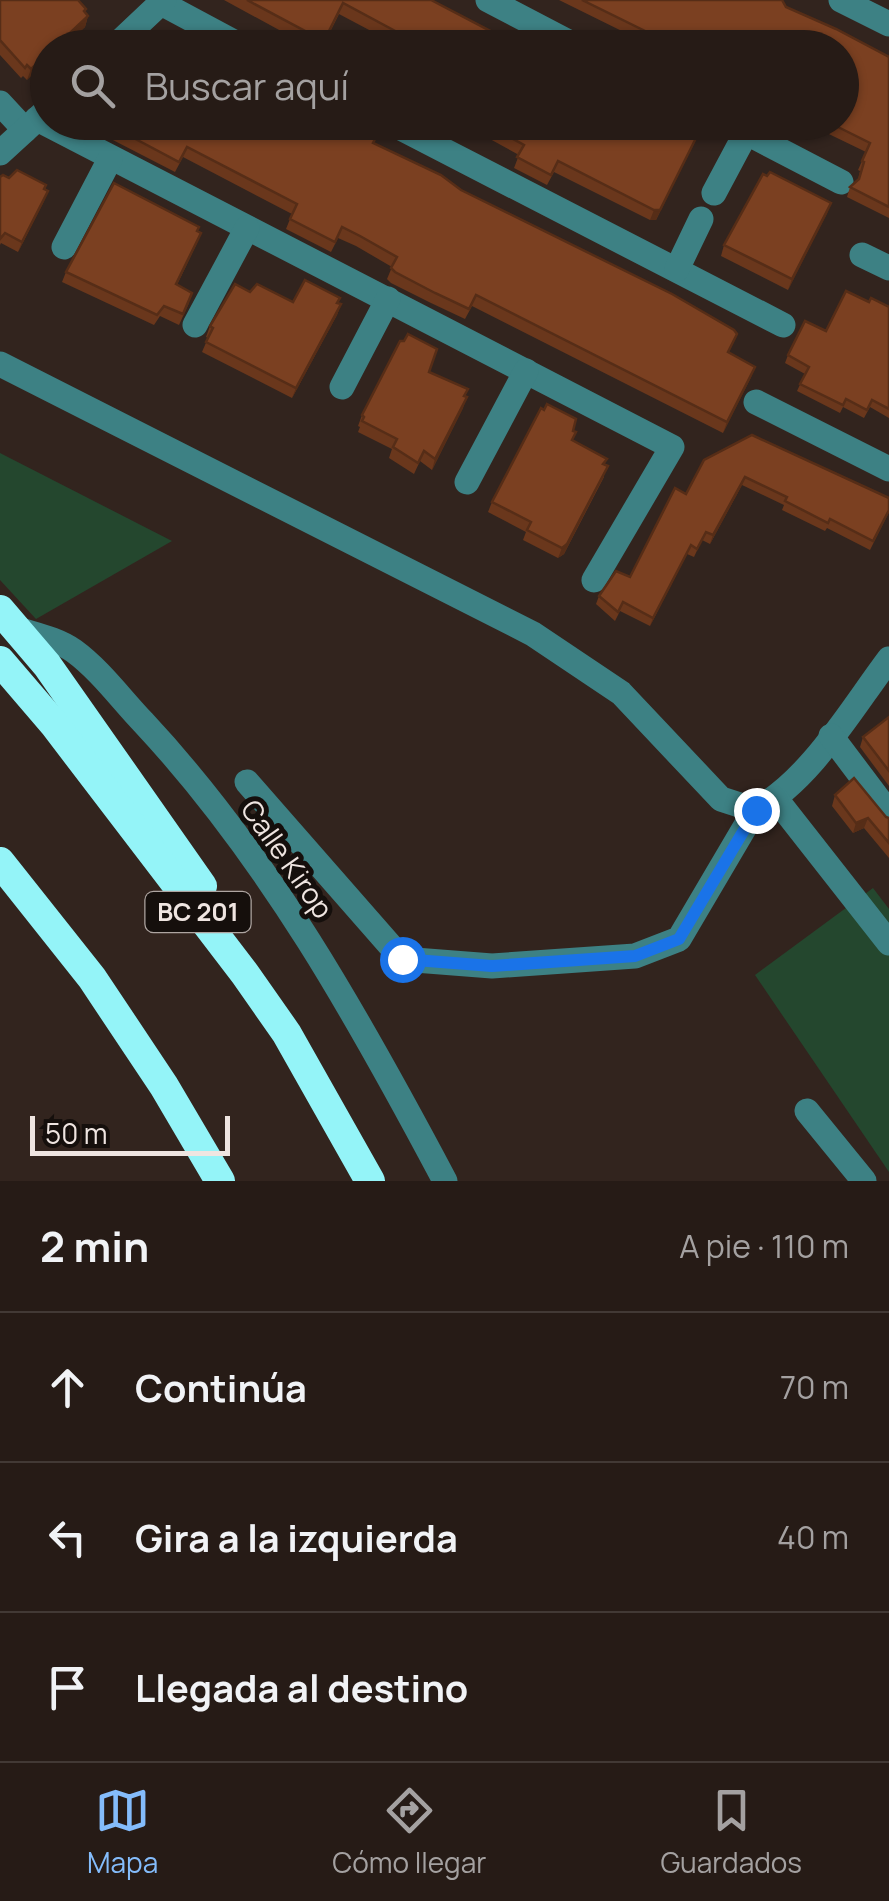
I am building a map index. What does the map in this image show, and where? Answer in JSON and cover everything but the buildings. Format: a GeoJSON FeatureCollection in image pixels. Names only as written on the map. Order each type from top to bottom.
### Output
{"type":"FeatureCollection","features":[{"type":"Feature","properties":{"kind":"highway"},"geometry":{"type":"LineString","coordinates":[[8,619],[90,724],[207,894],[245,974]]}},
{"type":"Feature","properties":{"kind":"highway","name":"BC 201"},"geometry":{"type":"LineString","coordinates":[[0,661],[54,724],[245,974],[287,1034],[370,1181]]}},
{"type":"Feature","properties":{"kind":"highway"},"geometry":{"type":"LineString","coordinates":[[0,862],[92,978],[164,1086],[220,1181]]}},
{"type":"Feature","properties":{"kind":"street"},"geometry":{"type":"LineString","coordinates":[[488,0],[546,30]]}},
{"type":"Feature","properties":{"kind":"street"},"geometry":{"type":"LineString","coordinates":[[132,30],[162,2],[213,30]]}},
{"type":"Feature","properties":{"kind":"street"},"geometry":{"type":"LineString","coordinates":[[849,2],[889,24]]}},
{"type":"Feature","properties":{"kind":"street"},"geometry":{"type":"LineString","coordinates":[[0,102],[30,116]]}},
{"type":"Feature","properties":{"kind":"street"},"geometry":{"type":"LineString","coordinates":[[0,154],[30,125]]}},
{"type":"Feature","properties":{"kind":"street"},"geometry":{"type":"LineString","coordinates":[[75,140],[672,447],[594,580]]}},
{"type":"Feature","properties":{"kind":"street"},"geometry":{"type":"LineString","coordinates":[[424,140],[783,325]]}},
{"type":"Feature","properties":{"kind":"street"},"geometry":{"type":"LineString","coordinates":[[714,193],[732,140]]}},
{"type":"Feature","properties":{"kind":"street"},"geometry":{"type":"LineString","coordinates":[[759,140],[841,182]]}},
{"type":"Feature","properties":{"kind":"street"},"geometry":{"type":"LineString","coordinates":[[64,247],[110,159]]}},
{"type":"Feature","properties":{"kind":"street"},"geometry":{"type":"LineString","coordinates":[[677,269],[701,219]]}},
{"type":"Feature","properties":{"kind":"street"},"geometry":{"type":"LineString","coordinates":[[195,326],[247,228]]}},
{"type":"Feature","properties":{"kind":"street"},"geometry":{"type":"LineString","coordinates":[[862,254],[889,268]]}},
{"type":"Feature","properties":{"kind":"street"},"geometry":{"type":"LineString","coordinates":[[342,387],[388,299]]}},
{"type":"Feature","properties":{"kind":"street"},"geometry":{"type":"LineString","coordinates":[[0,364],[533,634],[621,693],[722,799],[766,805],[889,943]]}},
{"type":"Feature","properties":{"kind":"street"},"geometry":{"type":"LineString","coordinates":[[467,482],[526,372]]}},
{"type":"Feature","properties":{"kind":"street"},"geometry":{"type":"LineString","coordinates":[[756,402],[889,469]]}},
{"type":"Feature","properties":{"kind":"street","name":"Calle Kirop"},"geometry":{"type":"LineString","coordinates":[[8,619],[57,642],[86,662],[174,756],[240,841],[374,1047],[445,1181]]}},
{"type":"Feature","properties":{"kind":"street"},"geometry":{"type":"LineString","coordinates":[[247,782],[402,959],[492,966],[635,956],[679,939],[766,805],[808,766],[889,660]]}},
{"type":"Feature","properties":{"kind":"street"},"geometry":{"type":"LineString","coordinates":[[831,736],[889,813]]}},
{"type":"Feature","properties":{"kind":"street"},"geometry":{"type":"LineString","coordinates":[[808,1111],[864,1181]]}},
{"type":"Feature","properties":{"kind":"green space"},"geometry":{"type":"Polygon","coordinates":[[[0,453],[172,541],[36,619],[0,580],[0,453]]]}},
{"type":"Feature","properties":{"kind":"green space"},"geometry":{"type":"Polygon","coordinates":[[[873,888],[889,909],[889,1172],[755,975],[873,888]]]}},
{"type":"Feature","properties":{"kind":"route"},"geometry":{"type":"LineString","coordinates":[[402,959],[492,966],[635,956],[679,939],[756,810]]}}]}
